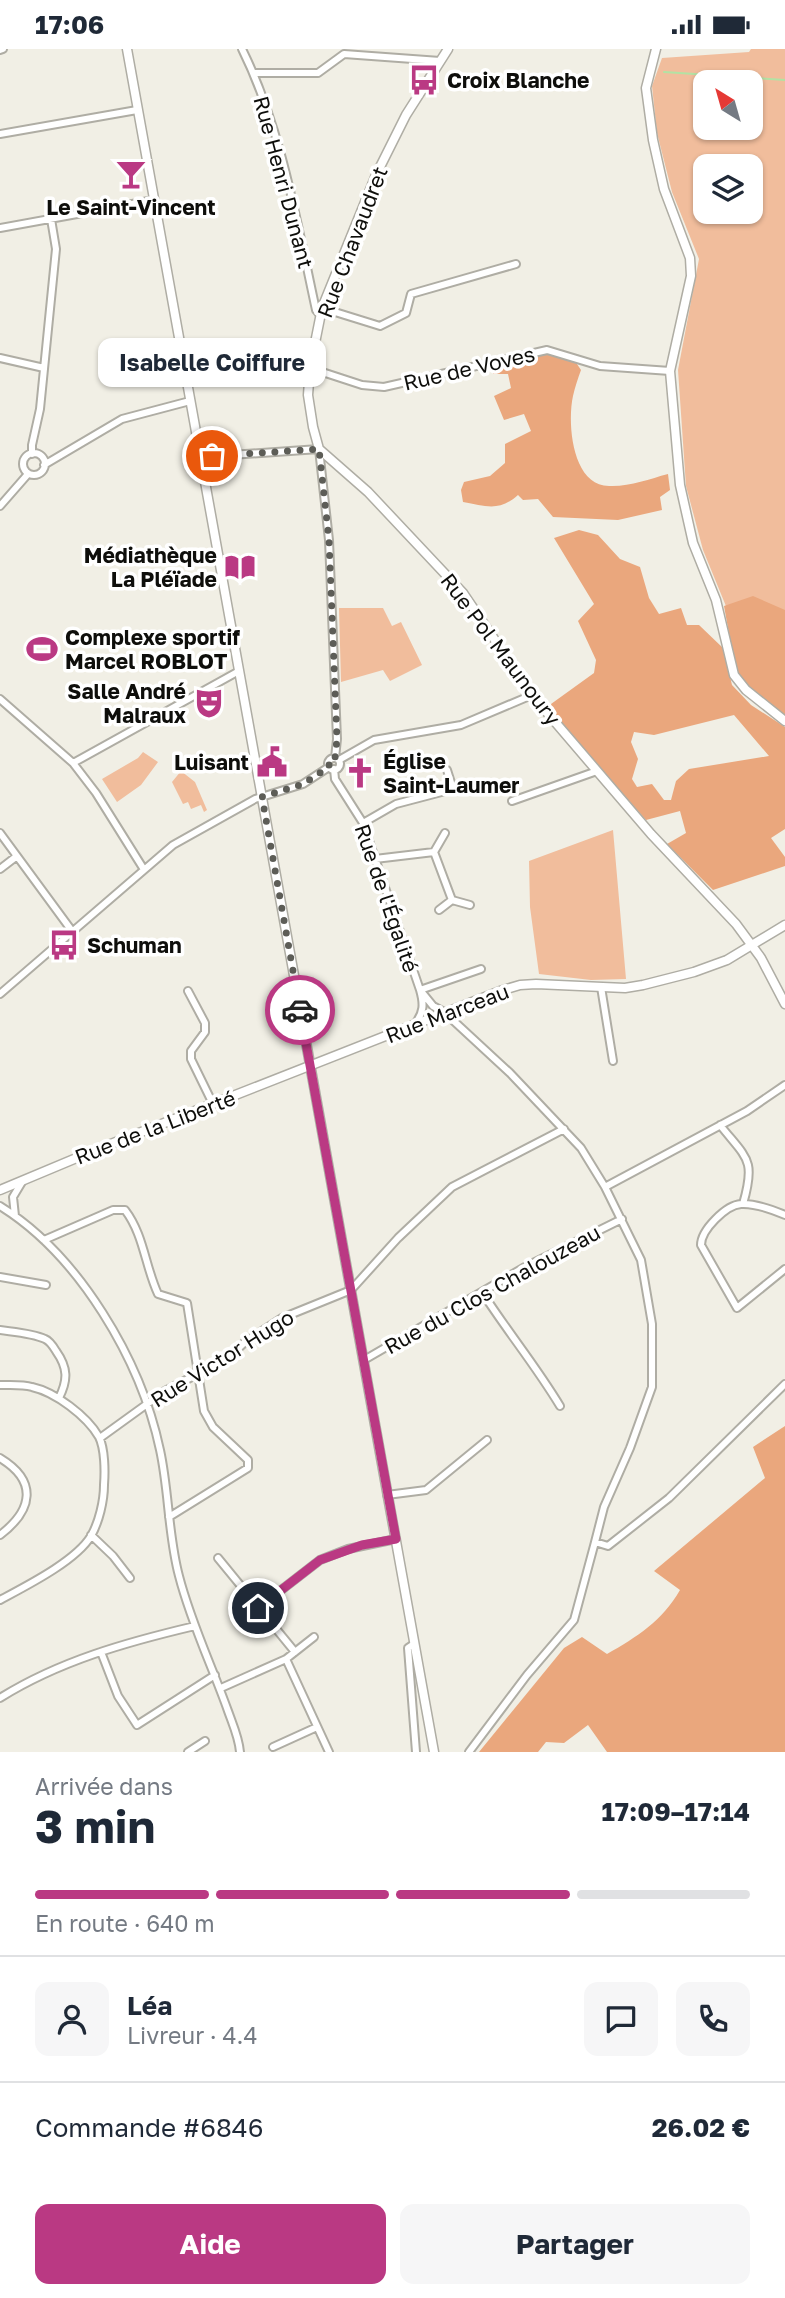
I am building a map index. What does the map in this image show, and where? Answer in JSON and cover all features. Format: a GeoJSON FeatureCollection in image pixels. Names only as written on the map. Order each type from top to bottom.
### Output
{"type":"FeatureCollection","features":[{"type":"Feature","properties":{"kind":"street"},"geometry":{"type":"LineString","coordinates":[[127,49],[434,1752]]}},
{"type":"Feature","properties":{"kind":"street","name":"Rue Henri Dunant"},"geometry":{"type":"LineString","coordinates":[[242,49],[265,102],[289,190],[316,310],[322,312]]}},
{"type":"Feature","properties":{"kind":"street","name":"Rue Chavaudret"},"geometry":{"type":"LineString","coordinates":[[319,449],[310,412],[310,368],[322,312],[376,175],[406,115],[447,49]]}},
{"type":"Feature","properties":{"kind":"street"},"geometry":{"type":"LineString","coordinates":[[656,49],[646,88],[653,140],[664,189],[690,258],[691,276],[670,371],[680,485],[693,543],[716,600],[734,675],[746,690],[785,722]]}},
{"type":"Feature","properties":{"kind":"street"},"geometry":{"type":"LineString","coordinates":[[254,73],[317,73],[344,54],[440,61]]}},
{"type":"Feature","properties":{"kind":"street"},"geometry":{"type":"LineString","coordinates":[[0,134],[137,110]]}},
{"type":"Feature","properties":{"kind":"street"},"geometry":{"type":"LineString","coordinates":[[0,228],[154,200]]}},
{"type":"Feature","properties":{"kind":"street"},"geometry":{"type":"LineString","coordinates":[[32,454],[40,409],[56,249],[51,219]]}},
{"type":"Feature","properties":{"kind":"street"},"geometry":{"type":"LineString","coordinates":[[322,312],[380,325],[406,313],[411,294],[516,264]]}},
{"type":"Feature","properties":{"kind":"street","name":"Rue de Voves"},"geometry":{"type":"LineString","coordinates":[[185,369],[310,368],[362,384],[384,387],[547,350],[600,366],[670,371]]}},
{"type":"Feature","properties":{"kind":"street"},"geometry":{"type":"LineString","coordinates":[[0,358],[44,368]]}},
{"type":"Feature","properties":{"kind":"street"},"geometry":{"type":"LineString","coordinates":[[44,465],[40,456],[32,454],[25,458],[23,468],[29,474],[39,474],[44,465],[122,419],[190,401]]}},
{"type":"Feature","properties":{"kind":"street"},"geometry":{"type":"LineString","coordinates":[[0,994],[158,857],[207,824],[262,797],[303,784],[340,765],[337,759],[331,574],[319,449],[201,457]]}},
{"type":"Feature","properties":{"kind":"street","name":"Rue Pol Maunoury"},"geometry":{"type":"LineString","coordinates":[[319,449],[368,492],[463,593],[532,695],[651,834],[715,899],[752,945],[785,1004]]}},
{"type":"Feature","properties":{"kind":"street"},"geometry":{"type":"LineString","coordinates":[[0,506],[29,474]]}},
{"type":"Feature","properties":{"kind":"street"},"geometry":{"type":"LineString","coordinates":[[73,763],[239,671]]}},
{"type":"Feature","properties":{"kind":"street"},"geometry":{"type":"LineString","coordinates":[[337,759],[374,740],[461,725],[532,695]]}},
{"type":"Feature","properties":{"kind":"street"},"geometry":{"type":"LineString","coordinates":[[1,703],[73,763],[143,868]]}},
{"type":"Feature","properties":{"kind":"street","name":"Rue de l'Égalité"},"geometry":{"type":"LineString","coordinates":[[332,768],[335,779],[363,823],[424,1002],[422,1014],[415,1024]]}},
{"type":"Feature","properties":{"kind":"street"},"geometry":{"type":"LineString","coordinates":[[363,823],[396,804],[453,789],[447,770]]}},
{"type":"Feature","properties":{"kind":"street"},"geometry":{"type":"LineString","coordinates":[[512,800],[597,771]]}},
{"type":"Feature","properties":{"kind":"street"},"geometry":{"type":"LineString","coordinates":[[0,833],[72,931]]}},
{"type":"Feature","properties":{"kind":"street"},"geometry":{"type":"LineString","coordinates":[[434,852],[445,833]]}},
{"type":"Feature","properties":{"kind":"street"},"geometry":{"type":"LineString","coordinates":[[374,859],[434,852]]}},
{"type":"Feature","properties":{"kind":"street"},"geometry":{"type":"LineString","coordinates":[[434,852],[452,900]]}},
{"type":"Feature","properties":{"kind":"street"},"geometry":{"type":"LineString","coordinates":[[0,869],[17,856]]}},
{"type":"Feature","properties":{"kind":"street"},"geometry":{"type":"LineString","coordinates":[[452,900],[470,905]]}},
{"type":"Feature","properties":{"kind":"street"},"geometry":{"type":"LineString","coordinates":[[439,910],[452,900]]}},
{"type":"Feature","properties":{"kind":"street","name":"Rue Marceau"},"geometry":{"type":"LineString","coordinates":[[311,1067],[444,1012],[520,985],[558,983],[625,988],[694,972],[727,960],[785,925]]}},
{"type":"Feature","properties":{"kind":"street"},"geometry":{"type":"LineString","coordinates":[[420,990],[481,969]]}},
{"type":"Feature","properties":{"kind":"street"},"geometry":{"type":"LineString","coordinates":[[601,987],[613,1061]]}},
{"type":"Feature","properties":{"kind":"street","name":"Rue de l'Égalité"},"geometry":{"type":"LineString","coordinates":[[420,990],[433,1006],[444,1012],[510,1073],[581,1148],[622,1219],[640,1260],[652,1324],[652,1387],[630,1448],[604,1507],[574,1620],[527,1675],[469,1752]]}},
{"type":"Feature","properties":{"kind":"street"},"geometry":{"type":"LineString","coordinates":[[188,991],[205,1023],[205,1032],[191,1051],[191,1059],[213,1104]]}},
{"type":"Feature","properties":{"kind":"street","name":"Rue de la Liberté"},"geometry":{"type":"LineString","coordinates":[[0,1190],[311,1067]]}},
{"type":"Feature","properties":{"kind":"street"},"geometry":{"type":"LineString","coordinates":[[604,1187],[747,1111],[785,1085]]}},
{"type":"Feature","properties":{"kind":"street"},"geometry":{"type":"LineString","coordinates":[[720,1125],[749,1162],[751,1178],[743,1204]]}},
{"type":"Feature","properties":{"kind":"street"},"geometry":{"type":"LineString","coordinates":[[351,1290],[408,1228],[452,1187],[564,1129]]}},
{"type":"Feature","properties":{"kind":"street"},"geometry":{"type":"LineString","coordinates":[[15,1216],[13,1197],[25,1180]]}},
{"type":"Feature","properties":{"kind":"street"},"geometry":{"type":"LineString","coordinates":[[785,1215],[743,1204],[733,1206],[705,1229],[701,1237],[701,1245],[737,1308],[785,1269]]}},
{"type":"Feature","properties":{"kind":"street"},"geometry":{"type":"LineString","coordinates":[[0,1206],[44,1240],[89,1290],[148,1404],[161,1453],[179,1575],[195,1626],[235,1727],[240,1752]]}},
{"type":"Feature","properties":{"kind":"street"},"geometry":{"type":"LineString","coordinates":[[44,1240],[113,1210],[125,1210],[148,1259],[158,1293],[187,1303],[204,1411],[213,1427],[248,1460],[248,1468],[169,1517]]}},
{"type":"Feature","properties":{"kind":"street","name":"Rue du Clos Chalouzeau"},"geometry":{"type":"LineString","coordinates":[[364,1360],[482,1291],[622,1219]]}},
{"type":"Feature","properties":{"kind":"street"},"geometry":{"type":"LineString","coordinates":[[0,1276],[46,1285]]}},
{"type":"Feature","properties":{"kind":"street","name":"Rue Victor Hugo"},"geometry":{"type":"LineString","coordinates":[[100,1439],[165,1391],[228,1358],[245,1342],[282,1318],[351,1290]]}},
{"type":"Feature","properties":{"kind":"street"},"geometry":{"type":"LineString","coordinates":[[482,1291],[509,1333],[536,1366],[560,1406]]}},
{"type":"Feature","properties":{"kind":"street"},"geometry":{"type":"LineString","coordinates":[[0,1330],[44,1338],[51,1343],[65,1363],[67,1374],[59,1398]]}},
{"type":"Feature","properties":{"kind":"street"},"geometry":{"type":"LineString","coordinates":[[595,1542],[608,1546],[670,1498],[785,1384]]}},
{"type":"Feature","properties":{"kind":"street"},"geometry":{"type":"LineString","coordinates":[[0,1385],[33,1387],[59,1398],[77,1412],[100,1439],[105,1474],[104,1499],[92,1535],[65,1560],[34,1582],[0,1600]]}},
{"type":"Feature","properties":{"kind":"street"},"geometry":{"type":"LineString","coordinates":[[387,1495],[426,1490],[487,1440]]}},
{"type":"Feature","properties":{"kind":"street"},"geometry":{"type":"LineString","coordinates":[[0,1458],[13,1465],[22,1476],[27,1489],[27,1501],[20,1517],[0,1535]]}},
{"type":"Feature","properties":{"kind":"street"},"geometry":{"type":"LineString","coordinates":[[92,1535],[130,1578]]}},
{"type":"Feature","properties":{"kind":"street"},"geometry":{"type":"LineString","coordinates":[[258,1608],[320,1560],[362,1545],[396,1539]]}},
{"type":"Feature","properties":{"kind":"street"},"geometry":{"type":"LineString","coordinates":[[218,1559],[295,1652]]}},
{"type":"Feature","properties":{"kind":"street"},"geometry":{"type":"LineString","coordinates":[[0,1698],[21,1685],[101,1652],[195,1626]]}},
{"type":"Feature","properties":{"kind":"street"},"geometry":{"type":"LineString","coordinates":[[221,1688],[286,1659],[314,1637]]}},
{"type":"Feature","properties":{"kind":"street"},"geometry":{"type":"LineString","coordinates":[[414,1644],[408,1649],[416,1752]]}},
{"type":"Feature","properties":{"kind":"street"},"geometry":{"type":"LineString","coordinates":[[101,1652],[118,1696],[137,1725],[215,1675]]}},
{"type":"Feature","properties":{"kind":"street"},"geometry":{"type":"LineString","coordinates":[[286,1659],[329,1752]]}},
{"type":"Feature","properties":{"kind":"street"},"geometry":{"type":"LineString","coordinates":[[273,1747],[317,1727]]}},
{"type":"Feature","properties":{"kind":"street"},"geometry":{"type":"LineString","coordinates":[[188,1752],[205,1741]]}},
{"type":"Feature","properties":{"kind":"shaded area"},"geometry":{"type":"Polygon","coordinates":[[[751,49],[785,49],[785,712],[755,677],[703,550],[686,486],[678,370],[699,259],[672,192],[657,133],[652,86],[662,58],[749,52],[751,49]]]}},
{"type":"Feature","properties":{"kind":"shaded area"},"geometry":{"type":"Polygon","coordinates":[[[550,353],[575,361],[581,370],[573,396],[571,421],[575,451],[587,476],[597,483],[616,486],[668,474],[670,490],[660,497],[662,510],[618,520],[553,517],[538,499],[523,500],[518,495],[498,506],[463,502],[461,490],[464,482],[490,476],[505,463],[505,444],[531,431],[524,414],[504,420],[494,396],[511,388],[508,374],[493,374],[493,363],[550,353]]]}},
{"type":"Feature","properties":{"kind":"shaded area"},"geometry":{"type":"Polygon","coordinates":[[[579,530],[598,535],[620,559],[640,567],[649,598],[659,614],[681,608],[687,625],[699,625],[723,648],[732,685],[751,705],[785,727],[785,829],[771,838],[785,857],[785,866],[713,890],[667,844],[686,833],[680,811],[646,820],[550,713],[551,704],[594,673],[596,660],[578,621],[594,604],[554,538],[579,530]],[[734,715],[654,735],[634,732],[631,742],[638,759],[632,779],[637,787],[652,784],[664,800],[671,800],[676,781],[689,769],[769,756],[734,715]]]}},
{"type":"Feature","properties":{"kind":"shaded area"},"geometry":{"type":"Polygon","coordinates":[[[753,596],[785,610],[785,717],[757,695],[736,672],[724,606],[753,596]]]}},
{"type":"Feature","properties":{"kind":"shaded area"},"geometry":{"type":"Polygon","coordinates":[[[339,608],[383,608],[392,626],[401,622],[422,665],[390,681],[383,670],[341,682],[339,608]]]}},
{"type":"Feature","properties":{"kind":"shaded area"},"geometry":{"type":"Polygon","coordinates":[[[143,752],[158,762],[141,785],[117,802],[102,779],[138,758],[143,752]]]}},
{"type":"Feature","properties":{"kind":"shaded area"},"geometry":{"type":"Polygon","coordinates":[[[181,771],[195,782],[207,810],[204,812],[201,805],[191,809],[188,802],[183,804],[172,782],[181,771]]]}},
{"type":"Feature","properties":{"kind":"shaded area"},"geometry":{"type":"Polygon","coordinates":[[[613,830],[626,979],[591,980],[539,974],[530,907],[529,861],[613,830]]]}},
{"type":"Feature","properties":{"kind":"shaded area"},"geometry":{"type":"Polygon","coordinates":[[[785,1426],[785,1752],[607,1752],[588,1725],[564,1743],[546,1742],[538,1752],[479,1752],[564,1648],[582,1637],[607,1654],[639,1634],[665,1611],[680,1590],[654,1571],[765,1478],[753,1447],[785,1426]]]}},
{"type":"Feature","properties":{"kind":"waterway"},"geometry":{"type":"LineString","coordinates":[[664,72],[785,80]]}},
{"type":"Feature","properties":{"kind":"way so far"},"geometry":{"type":"LineString","coordinates":[[212,456],[319,449],[331,574],[337,739],[335,758],[329,760],[329,767],[303,784],[262,797],[300,1010]]}},
{"type":"Feature","properties":{"kind":"place","name":"Croix Blanche"},"geometry":{"type":"Point","coordinates":[424,80]}},
{"type":"Feature","properties":{"kind":"place","name":"Le Saint-Vincent"},"geometry":{"type":"Point","coordinates":[131,174]}},
{"type":"Feature","properties":{"kind":"place","name":"Isabelle Coiffure"},"geometry":{"type":"Point","coordinates":[212,456]}},
{"type":"Feature","properties":{"kind":"place","name":"Médiathèque La Pléïade"},"geometry":{"type":"Point","coordinates":[240,567]}},
{"type":"Feature","properties":{"kind":"place","name":"Complexe sportif Marcel ROBLOT"},"geometry":{"type":"Point","coordinates":[42,649]}},
{"type":"Feature","properties":{"kind":"place","name":"Salle André Malraux"},"geometry":{"type":"Point","coordinates":[209,703]}},
{"type":"Feature","properties":{"kind":"place","name":"Luisant"},"geometry":{"type":"Point","coordinates":[272,762]}},
{"type":"Feature","properties":{"kind":"place","name":"Église Saint-Laumer"},"geometry":{"type":"Point","coordinates":[360,773]}},
{"type":"Feature","properties":{"kind":"place","name":"Schuman"},"geometry":{"type":"Point","coordinates":[64,945]}},
{"type":"Feature","properties":{"kind":"route"},"geometry":{"type":"LineString","coordinates":[[258,1608],[288,1587],[306,1570],[334,1553],[396,1539],[300,1010]]}}]}
